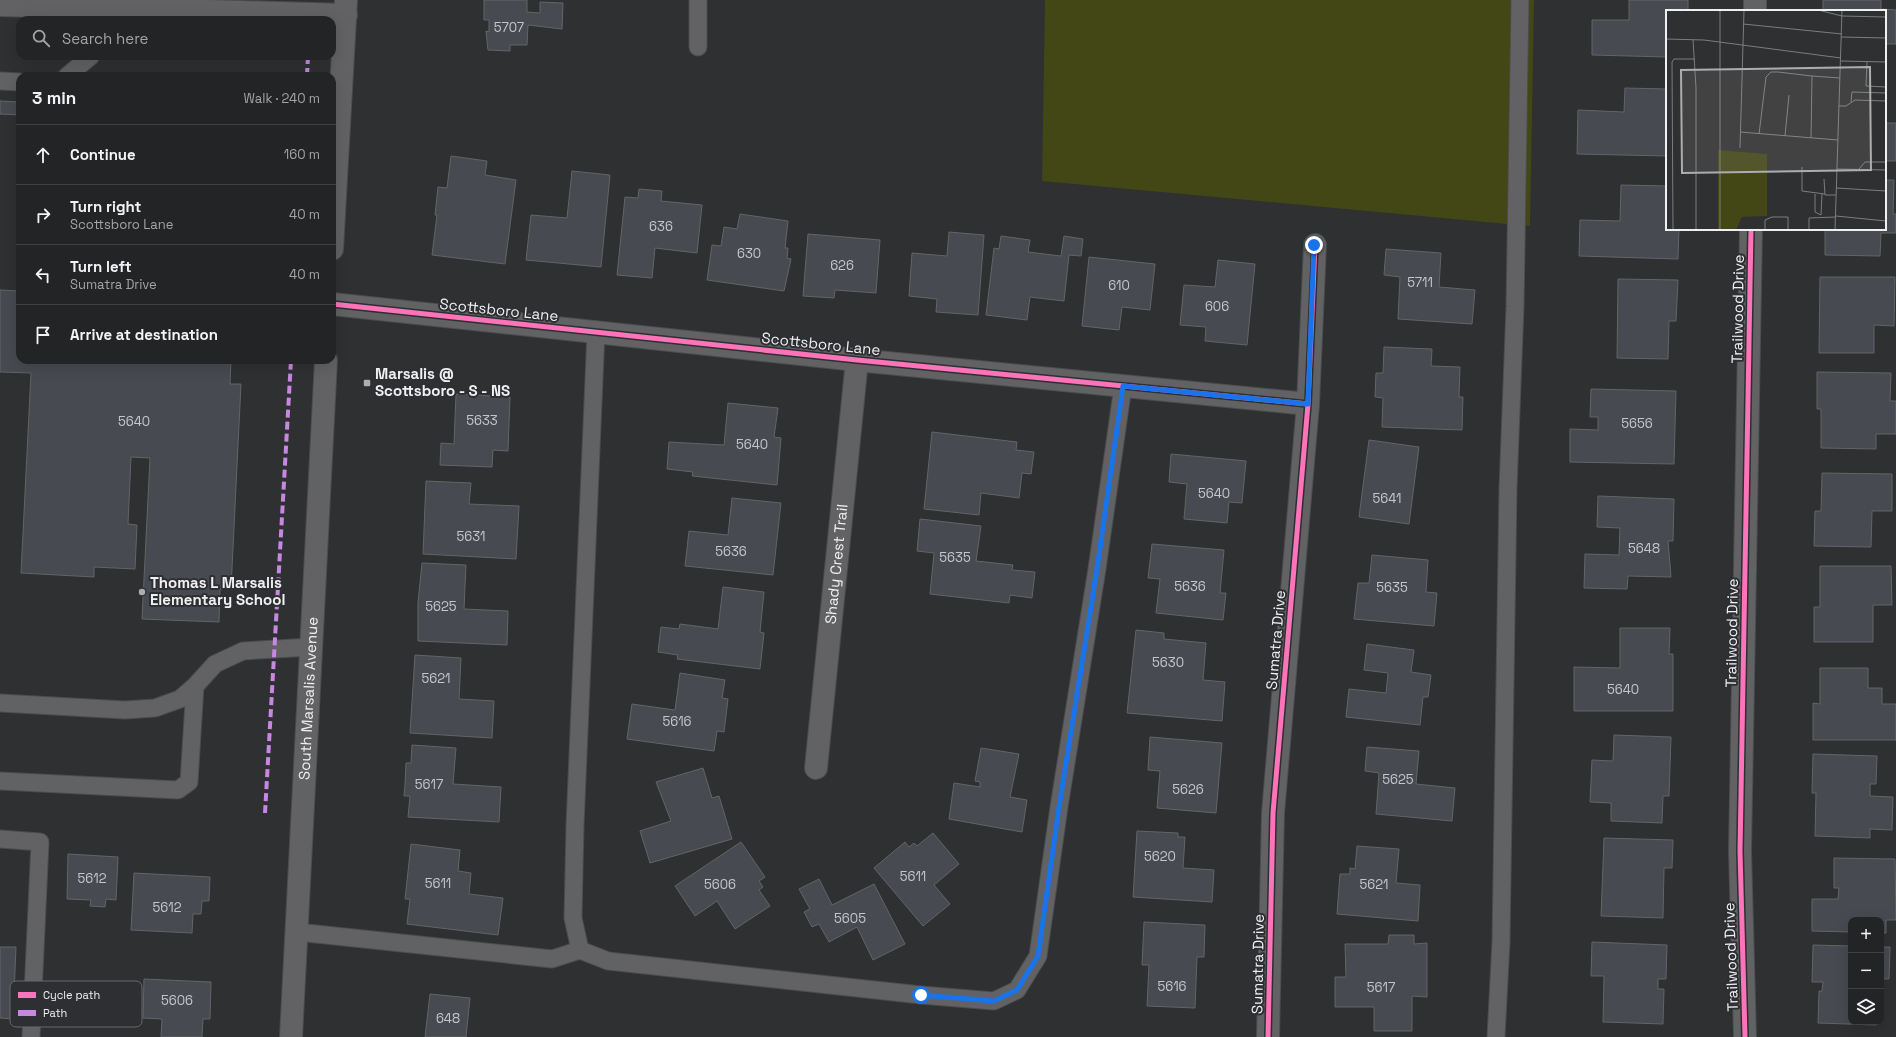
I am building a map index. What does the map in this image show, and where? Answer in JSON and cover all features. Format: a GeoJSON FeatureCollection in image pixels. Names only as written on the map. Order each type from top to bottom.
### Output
{"type":"FeatureCollection","features":[{"type":"Feature","properties":{"kind":"street"},"geometry":{"type":"LineString","coordinates":[[1754,10],[1755,0]]}},
{"type":"Feature","properties":{"kind":"street"},"geometry":{"type":"LineString","coordinates":[[0,5],[117,14],[346,8],[336,180]]}},
{"type":"Feature","properties":{"kind":"street","name":"Trailwood Drive"},"geometry":{"type":"LineString","coordinates":[[1746,1037],[1740,851],[1751,230]]}},
{"type":"Feature","properties":{"kind":"street","name":"Sumatra Drive"},"geometry":{"type":"LineString","coordinates":[[1268,1037],[1273,813],[1308,404],[1314,245]]}},
{"type":"Feature","properties":{"kind":"street","name":"Scottsboro Lane"},"geometry":{"type":"LineString","coordinates":[[336,304],[857,360],[1308,404]]}},
{"type":"Feature","properties":{"kind":"street","name":"Shady Crest Trail"},"geometry":{"type":"LineString","coordinates":[[816,768],[857,360]]}},
{"type":"Feature","properties":{"kind":"street","name":"South Marsalis Avenue"},"geometry":{"type":"LineString","coordinates":[[292,1037],[326,364]]}},
{"type":"Feature","properties":{"kind":"lane"},"geometry":{"type":"LineString","coordinates":[[698,0],[698,47]]}},
{"type":"Feature","properties":{"kind":"lane"},"geometry":{"type":"LineString","coordinates":[[1496,1037],[1501,942],[1508,488],[1515,299],[1520,0]]}},
{"type":"Feature","properties":{"kind":"lane"},"geometry":{"type":"LineString","coordinates":[[72,72],[85,60]]}},
{"type":"Feature","properties":{"kind":"lane"},"geometry":{"type":"LineString","coordinates":[[0,81],[16,82]]}},
{"type":"Feature","properties":{"kind":"lane"},"geometry":{"type":"LineString","coordinates":[[580,950],[573,918],[575,832],[596,332]]}},
{"type":"Feature","properties":{"kind":"lane"},"geometry":{"type":"LineString","coordinates":[[297,932],[552,959],[580,950],[608,961],[921,995],[994,1001],[1017,990],[1038,956],[1059,807],[1097,569],[1123,386]]}},
{"type":"Feature","properties":{"kind":"lane"},"geometry":{"type":"LineString","coordinates":[[0,703],[125,710],[155,708],[180,699],[195,686],[215,664],[243,651],[311,647]]}},
{"type":"Feature","properties":{"kind":"lane"},"geometry":{"type":"LineString","coordinates":[[0,781],[178,790],[189,782],[195,686]]}},
{"type":"Feature","properties":{"kind":"lane"},"geometry":{"type":"LineString","coordinates":[[0,839],[40,842],[34,981]]}},
{"type":"Feature","properties":{"kind":"lane"},"geometry":{"type":"LineString","coordinates":[[31,1027],[31,1037]]}},
{"type":"Feature","properties":{"kind":"green space"},"geometry":{"type":"Polygon","coordinates":[[[1045,0],[1534,0],[1530,226],[1042,181],[1045,0]]]}},
{"type":"Feature","properties":{"kind":"building"},"geometry":{"type":"Polygon","coordinates":[[[484,0],[527,0],[527,12],[540,13],[540,2],[563,3],[562,29],[528,25],[527,45],[510,45],[510,51],[488,50],[486,31],[489,32],[489,20],[484,20],[484,0]]]}},
{"type":"Feature","properties":{"kind":"building"},"geometry":{"type":"Polygon","coordinates":[[[1629,0],[1688,0],[1688,10],[1666,10],[1666,57],[1592,55],[1592,20],[1629,20],[1629,0]]]}},
{"type":"Feature","properties":{"kind":"building"},"geometry":{"type":"Polygon","coordinates":[[[1823,0],[1881,0],[1881,9],[1896,10],[1896,44],[1886,44],[1886,10],[1823,10],[1823,0]]]}},
{"type":"Feature","properties":{"kind":"building"},"geometry":{"type":"Polygon","coordinates":[[[1625,88],[1666,89],[1666,156],[1577,154],[1578,110],[1624,112],[1625,88]]]}},
{"type":"Feature","properties":{"kind":"building"},"geometry":{"type":"Polygon","coordinates":[[[0,101],[16,102],[16,115],[0,114],[0,101]]]}},
{"type":"Feature","properties":{"kind":"building"},"geometry":{"type":"Polygon","coordinates":[[[1886,123],[1896,123],[1896,161],[1886,161],[1886,123]]]}},
{"type":"Feature","properties":{"kind":"building"},"geometry":{"type":"Polygon","coordinates":[[[451,156],[487,161],[485,175],[516,180],[505,264],[432,255],[437,215],[435,215],[438,187],[447,188],[451,156]]]}},
{"type":"Feature","properties":{"kind":"building"},"geometry":{"type":"Polygon","coordinates":[[[572,171],[610,175],[601,267],[526,260],[531,215],[567,218],[572,171]]]}},
{"type":"Feature","properties":{"kind":"building"},"geometry":{"type":"Polygon","coordinates":[[[1886,180],[1894,180],[1893,214],[1896,214],[1896,233],[1881,233],[1880,256],[1825,255],[1825,230],[1886,230],[1886,180]]]}},
{"type":"Feature","properties":{"kind":"building"},"geometry":{"type":"Polygon","coordinates":[[[1621,185],[1666,186],[1666,230],[1679,230],[1678,259],[1579,256],[1580,220],[1620,221],[1621,185]]]}},
{"type":"Feature","properties":{"kind":"building"},"geometry":{"type":"Polygon","coordinates":[[[639,189],[662,191],[661,201],[702,205],[697,253],[655,248],[652,278],[617,275],[625,197],[638,198],[639,189]]]}},
{"type":"Feature","properties":{"kind":"building"},"geometry":{"type":"Polygon","coordinates":[[[740,214],[788,221],[785,248],[788,248],[787,258],[791,259],[784,291],[707,280],[712,245],[721,246],[724,227],[737,229],[740,214]]]}},
{"type":"Feature","properties":{"kind":"building"},"geometry":{"type":"Polygon","coordinates":[[[949,232],[984,235],[978,315],[936,312],[937,299],[909,296],[912,253],[947,256],[949,232]]]}},
{"type":"Feature","properties":{"kind":"building"},"geometry":{"type":"Polygon","coordinates":[[[808,234],[880,240],[876,293],[835,290],[834,298],[803,296],[808,234]]]}},
{"type":"Feature","properties":{"kind":"building"},"geometry":{"type":"Polygon","coordinates":[[[1001,236],[1030,240],[1028,252],[1061,256],[1064,236],[1083,239],[1081,256],[1069,255],[1064,301],[1030,297],[1027,320],[986,315],[994,248],[999,249],[1001,236]]]}},
{"type":"Feature","properties":{"kind":"building"},"geometry":{"type":"Polygon","coordinates":[[[1386,249],[1441,253],[1439,287],[1475,290],[1472,324],[1398,319],[1400,277],[1384,275],[1386,249]]]}},
{"type":"Feature","properties":{"kind":"building"},"geometry":{"type":"Polygon","coordinates":[[[1089,257],[1155,264],[1150,310],[1122,307],[1119,330],[1082,326],[1089,257]]]}},
{"type":"Feature","properties":{"kind":"building"},"geometry":{"type":"Polygon","coordinates":[[[1218,260],[1255,264],[1247,345],[1205,341],[1206,327],[1180,325],[1184,285],[1215,287],[1218,260]]]}},
{"type":"Feature","properties":{"kind":"building"},"geometry":{"type":"Polygon","coordinates":[[[1820,277],[1895,277],[1894,326],[1874,325],[1874,353],[1819,353],[1820,277]]]}},
{"type":"Feature","properties":{"kind":"building"},"geometry":{"type":"Polygon","coordinates":[[[1618,279],[1678,280],[1676,321],[1669,321],[1668,359],[1617,358],[1618,279]]]}},
{"type":"Feature","properties":{"kind":"building"},"geometry":{"type":"Polygon","coordinates":[[[0,290],[16,291],[16,364],[231,364],[230,384],[241,384],[231,589],[220,589],[219,622],[142,619],[150,458],[131,457],[128,524],[137,525],[135,569],[94,567],[94,577],[21,573],[31,373],[0,372],[0,290]]]}},
{"type":"Feature","properties":{"kind":"building"},"geometry":{"type":"Polygon","coordinates":[[[1384,347],[1432,349],[1431,366],[1460,367],[1459,397],[1463,397],[1462,430],[1382,427],[1383,398],[1375,397],[1376,373],[1383,373],[1384,347]]]}},
{"type":"Feature","properties":{"kind":"building"},"geometry":{"type":"Polygon","coordinates":[[[1817,372],[1891,373],[1890,401],[1896,401],[1896,434],[1876,434],[1876,449],[1821,448],[1821,409],[1817,409],[1817,372]]]}},
{"type":"Feature","properties":{"kind":"building"},"geometry":{"type":"Polygon","coordinates":[[[1591,389],[1676,391],[1674,464],[1570,462],[1570,429],[1598,430],[1598,417],[1590,417],[1591,389]]]}},
{"type":"Feature","properties":{"kind":"building"},"geometry":{"type":"Polygon","coordinates":[[[456,394],[510,397],[508,451],[493,450],[492,467],[440,465],[441,443],[454,444],[456,394]]]}},
{"type":"Feature","properties":{"kind":"building"},"geometry":{"type":"Polygon","coordinates":[[[728,403],[778,408],[774,437],[781,438],[777,485],[692,476],[693,472],[667,469],[669,442],[724,445],[728,403]]]}},
{"type":"Feature","properties":{"kind":"building"},"geometry":{"type":"Polygon","coordinates":[[[932,432],[1017,442],[1016,450],[1034,452],[1031,474],[1022,473],[1019,498],[981,493],[979,515],[924,509],[932,432]]]}},
{"type":"Feature","properties":{"kind":"building"},"geometry":{"type":"Polygon","coordinates":[[[1369,440],[1419,447],[1409,524],[1359,517],[1369,440]]]}},
{"type":"Feature","properties":{"kind":"building"},"geometry":{"type":"Polygon","coordinates":[[[1171,454],[1246,461],[1242,503],[1229,502],[1227,523],[1184,519],[1187,484],[1169,482],[1171,454]]]}},
{"type":"Feature","properties":{"kind":"building"},"geometry":{"type":"Polygon","coordinates":[[[1822,473],[1892,474],[1892,511],[1872,511],[1871,547],[1814,546],[1815,511],[1821,511],[1822,473]]]}},
{"type":"Feature","properties":{"kind":"building"},"geometry":{"type":"Polygon","coordinates":[[[426,481],[471,483],[469,504],[519,506],[516,559],[423,554],[426,481]]]}},
{"type":"Feature","properties":{"kind":"building"},"geometry":{"type":"Polygon","coordinates":[[[1598,496],[1674,499],[1673,541],[1668,541],[1671,577],[1628,576],[1627,589],[1584,588],[1585,554],[1619,555],[1620,528],[1597,527],[1598,496]]]}},
{"type":"Feature","properties":{"kind":"building"},"geometry":{"type":"Polygon","coordinates":[[[732,498],[781,503],[773,575],[685,566],[689,531],[728,535],[732,498]]]}},
{"type":"Feature","properties":{"kind":"building"},"geometry":{"type":"Polygon","coordinates":[[[920,519],[981,526],[976,561],[1013,565],[1012,570],[1035,572],[1032,598],[1010,595],[1009,603],[930,594],[934,553],[917,551],[920,519]]]}},
{"type":"Feature","properties":{"kind":"building"},"geometry":{"type":"Polygon","coordinates":[[[1152,544],[1224,550],[1220,593],[1226,593],[1223,620],[1156,613],[1160,579],[1148,578],[1152,544]]]}},
{"type":"Feature","properties":{"kind":"building"},"geometry":{"type":"Polygon","coordinates":[[[1372,555],[1428,560],[1426,592],[1437,593],[1434,626],[1354,619],[1358,583],[1369,583],[1372,555]]]}},
{"type":"Feature","properties":{"kind":"building"},"geometry":{"type":"Polygon","coordinates":[[[422,563],[466,565],[464,609],[508,611],[507,645],[418,641],[418,603],[422,563]]]}},
{"type":"Feature","properties":{"kind":"building"},"geometry":{"type":"Polygon","coordinates":[[[1820,566],[1891,566],[1892,605],[1873,605],[1873,642],[1814,642],[1814,607],[1820,607],[1820,566]]]}},
{"type":"Feature","properties":{"kind":"building"},"geometry":{"type":"Polygon","coordinates":[[[723,587],[764,592],[760,632],[764,633],[760,669],[677,659],[678,655],[658,652],[661,627],[679,629],[680,624],[718,629],[723,587]]]}},
{"type":"Feature","properties":{"kind":"building"},"geometry":{"type":"Polygon","coordinates":[[[1620,628],[1670,628],[1669,654],[1673,654],[1673,711],[1574,711],[1574,667],[1620,668],[1620,628]]]}},
{"type":"Feature","properties":{"kind":"building"},"geometry":{"type":"Polygon","coordinates":[[[1136,630],[1164,633],[1164,639],[1206,643],[1203,680],[1225,682],[1222,721],[1127,713],[1136,630]]]}},
{"type":"Feature","properties":{"kind":"building"},"geometry":{"type":"Polygon","coordinates":[[[1367,644],[1414,650],[1411,672],[1431,675],[1428,697],[1423,697],[1420,725],[1346,717],[1349,689],[1386,693],[1388,673],[1364,670],[1367,644]]]}},
{"type":"Feature","properties":{"kind":"building"},"geometry":{"type":"Polygon","coordinates":[[[415,655],[461,658],[459,699],[494,701],[492,738],[410,733],[415,655]]]}},
{"type":"Feature","properties":{"kind":"building"},"geometry":{"type":"Polygon","coordinates":[[[1820,668],[1868,668],[1868,688],[1882,688],[1882,704],[1896,704],[1896,740],[1813,740],[1813,703],[1820,704],[1820,668]]]}},
{"type":"Feature","properties":{"kind":"building"},"geometry":{"type":"Polygon","coordinates":[[[680,673],[725,680],[722,698],[728,699],[724,732],[717,731],[714,751],[627,739],[632,704],[675,710],[680,673]]]}},
{"type":"Feature","properties":{"kind":"building"},"geometry":{"type":"Polygon","coordinates":[[[1614,735],[1671,737],[1669,796],[1663,796],[1662,823],[1611,821],[1611,803],[1590,802],[1592,760],[1613,761],[1614,735]]]}},
{"type":"Feature","properties":{"kind":"building"},"geometry":{"type":"Polygon","coordinates":[[[1150,737],[1222,743],[1216,813],[1157,808],[1160,771],[1148,770],[1150,737]]]}},
{"type":"Feature","properties":{"kind":"building"},"geometry":{"type":"Polygon","coordinates":[[[412,745],[456,748],[453,784],[501,787],[499,822],[408,817],[410,796],[404,796],[406,763],[411,763],[412,745]]]}},
{"type":"Feature","properties":{"kind":"building"},"geometry":{"type":"Polygon","coordinates":[[[1367,747],[1419,751],[1416,784],[1455,788],[1452,821],[1376,814],[1379,773],[1365,771],[1367,747]]]}},
{"type":"Feature","properties":{"kind":"building"},"geometry":{"type":"Polygon","coordinates":[[[981,748],[1019,754],[1010,797],[1027,800],[1022,832],[949,819],[954,783],[980,787],[980,782],[975,781],[981,748]]]}},
{"type":"Feature","properties":{"kind":"building"},"geometry":{"type":"Polygon","coordinates":[[[1813,754],[1877,756],[1876,784],[1870,784],[1870,796],[1893,797],[1892,830],[1870,829],[1870,838],[1815,836],[1816,793],[1812,793],[1813,754]]]}},
{"type":"Feature","properties":{"kind":"building"},"geometry":{"type":"Polygon","coordinates":[[[703,768],[712,798],[719,796],[732,839],[650,863],[640,831],[671,821],[656,782],[703,768]]]}},
{"type":"Feature","properties":{"kind":"building"},"geometry":{"type":"Polygon","coordinates":[[[1137,831],[1178,833],[1178,837],[1185,837],[1183,868],[1214,870],[1212,902],[1133,897],[1137,831]]]}},
{"type":"Feature","properties":{"kind":"building"},"geometry":{"type":"Polygon","coordinates":[[[933,833],[959,864],[934,885],[950,904],[923,926],[874,868],[905,842],[909,847],[914,843],[917,846],[933,833]]]}},
{"type":"Feature","properties":{"kind":"building"},"geometry":{"type":"Polygon","coordinates":[[[1604,838],[1673,840],[1672,868],[1664,868],[1663,918],[1601,916],[1604,838]]]}},
{"type":"Feature","properties":{"kind":"building"},"geometry":{"type":"Polygon","coordinates":[[[741,842],[765,877],[759,881],[763,887],[759,890],[770,906],[735,929],[717,901],[695,916],[675,886],[741,842]]]}},
{"type":"Feature","properties":{"kind":"building"},"geometry":{"type":"Polygon","coordinates":[[[411,844],[460,850],[458,871],[471,873],[469,894],[503,898],[498,935],[407,924],[410,899],[405,899],[411,844]]]}},
{"type":"Feature","properties":{"kind":"building"},"geometry":{"type":"Polygon","coordinates":[[[1357,846],[1399,849],[1396,883],[1420,885],[1418,921],[1337,914],[1340,874],[1350,874],[1350,868],[1355,869],[1357,846]]]}},
{"type":"Feature","properties":{"kind":"building"},"geometry":{"type":"Polygon","coordinates":[[[68,854],[118,857],[116,900],[106,899],[105,907],[90,906],[91,900],[67,899],[68,854]]]}},
{"type":"Feature","properties":{"kind":"building"},"geometry":{"type":"Polygon","coordinates":[[[1834,858],[1895,859],[1896,920],[1886,920],[1886,933],[1884,933],[1884,917],[1848,917],[1848,932],[1812,931],[1812,899],[1838,899],[1839,888],[1834,888],[1834,858]]]}},
{"type":"Feature","properties":{"kind":"building"},"geometry":{"type":"Polygon","coordinates":[[[134,873],[210,877],[209,901],[202,901],[201,914],[193,914],[192,933],[131,930],[134,873]]]}},
{"type":"Feature","properties":{"kind":"building"},"geometry":{"type":"Polygon","coordinates":[[[819,879],[832,905],[874,884],[905,944],[873,960],[857,927],[829,942],[819,924],[812,927],[804,912],[810,909],[799,889],[819,879]]]}},
{"type":"Feature","properties":{"kind":"building"},"geometry":{"type":"Polygon","coordinates":[[[1144,922],[1205,925],[1204,957],[1197,957],[1195,1008],[1147,1006],[1149,965],[1142,965],[1144,922]]]}},
{"type":"Feature","properties":{"kind":"building"},"geometry":{"type":"Polygon","coordinates":[[[1389,935],[1414,935],[1414,944],[1427,943],[1427,997],[1412,996],[1412,1031],[1374,1031],[1374,1007],[1335,1007],[1335,977],[1346,977],[1345,944],[1388,944],[1389,935]]]}},
{"type":"Feature","properties":{"kind":"building"},"geometry":{"type":"Polygon","coordinates":[[[1592,942],[1667,945],[1666,979],[1658,979],[1658,989],[1664,989],[1663,1024],[1603,1022],[1604,976],[1591,976],[1592,942]]]}},
{"type":"Feature","properties":{"kind":"building"},"geometry":{"type":"Polygon","coordinates":[[[1813,945],[1848,946],[1848,1024],[1818,1023],[1819,991],[1822,991],[1823,982],[1812,982],[1813,945]]]}},
{"type":"Feature","properties":{"kind":"building"},"geometry":{"type":"Polygon","coordinates":[[[0,947],[16,947],[15,981],[10,981],[10,1019],[0,1018],[0,947]]]}},
{"type":"Feature","properties":{"kind":"building"},"geometry":{"type":"Polygon","coordinates":[[[1884,947],[1890,947],[1889,979],[1884,979],[1884,947]]]}},
{"type":"Feature","properties":{"kind":"building"},"geometry":{"type":"Polygon","coordinates":[[[144,979],[211,982],[210,1019],[203,1019],[202,1037],[161,1037],[162,1019],[143,1018],[144,979]]]}},
{"type":"Feature","properties":{"kind":"building"},"geometry":{"type":"Polygon","coordinates":[[[430,994],[470,998],[466,1037],[425,1037],[430,994]]]}},
{"type":"Feature","properties":{"kind":"marked path"},"geometry":{"type":"LineString","coordinates":[[307,72],[308,60]]}},
{"type":"Feature","properties":{"kind":"marked path"},"geometry":{"type":"LineString","coordinates":[[265,813],[291,364]]}},
{"type":"Feature","properties":{"kind":"cycle path"},"geometry":{"type":"LineString","coordinates":[[1745,1037],[1740,851],[1751,230]]}},
{"type":"Feature","properties":{"kind":"cycle path"},"geometry":{"type":"LineString","coordinates":[[1268,1037],[1273,813],[1308,404],[1315,245]]}},
{"type":"Feature","properties":{"kind":"cycle path"},"geometry":{"type":"LineString","coordinates":[[336,304],[857,360],[1308,404]]}},
{"type":"Feature","properties":{"kind":"place","name":"Marsalis @ Scottsboro - S - NS"},"geometry":{"type":"Point","coordinates":[367,383]}},
{"type":"Feature","properties":{"kind":"place","name":"Thomas L Marsalis Elementary School"},"geometry":{"type":"Point","coordinates":[142,592]}},
{"type":"Feature","properties":{"kind":"route"},"geometry":{"type":"LineString","coordinates":[[921,995],[994,1001],[1017,990],[1038,956],[1059,807],[1097,569],[1123,386],[1308,404],[1314,245]]}}]}
